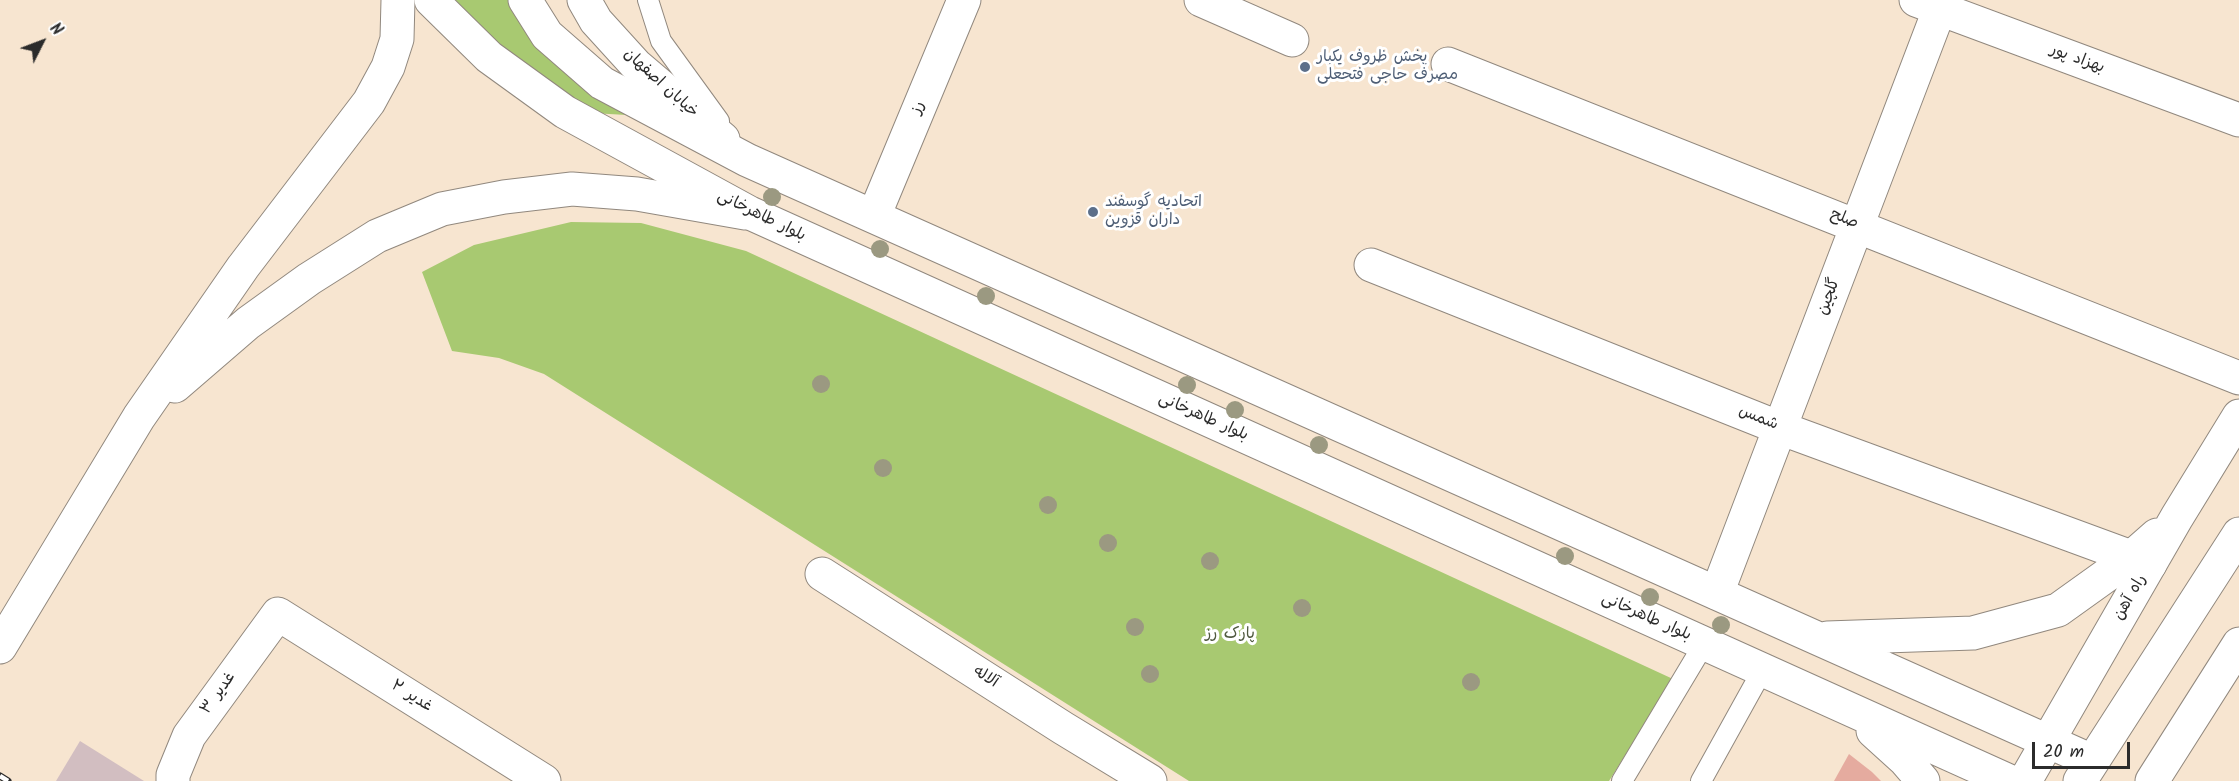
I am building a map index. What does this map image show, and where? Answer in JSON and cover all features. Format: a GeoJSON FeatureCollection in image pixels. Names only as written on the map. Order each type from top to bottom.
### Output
{"type":"FeatureCollection","features":[{"type":"Feature","properties":{"kind":"street"},"geometry":{"type":"LineString","coordinates":[[0,647],[140,417],[243,267],[369,102],[388,67],[397,39],[398,0]]}},
{"type":"Feature","properties":{"kind":"street","name":"بلوار طاهرخانی"},"geometry":{"type":"LineString","coordinates":[[431,0],[489,57],[565,112],[750,213],[2009,781]]}},
{"type":"Feature","properties":{"kind":"street"},"geometry":{"type":"LineString","coordinates":[[525,0],[547,35],[602,83],[747,160],[2048,741],[2086,771],[2239,534]]}},
{"type":"Feature","properties":{"kind":"street","name":"خیابان اصفهان"},"geometry":{"type":"LineString","coordinates":[[584,0],[596,21],[636,65],[747,160]]}},
{"type":"Feature","properties":{"kind":"street","name":"رز"},"geometry":{"type":"LineString","coordinates":[[874,216],[964,0]]}},
{"type":"Feature","properties":{"kind":"street"},"geometry":{"type":"LineString","coordinates":[[1201,0],[1292,40]]}},
{"type":"Feature","properties":{"kind":"street","name":"بهزاد پور"},"geometry":{"type":"LineString","coordinates":[[1933,3],[2239,120]]}},
{"type":"Feature","properties":{"kind":"street","name":"گلچین"},"geometry":{"type":"LineString","coordinates":[[1717,593],[1857,225],[1933,3]]}},
{"type":"Feature","properties":{"kind":"street","name":"صلح"},"geometry":{"type":"LineString","coordinates":[[1448,64],[2239,378]]}},
{"type":"Feature","properties":{"kind":"street"},"geometry":{"type":"LineString","coordinates":[[140,417],[248,323],[309,279],[377,236],[442,209],[504,197],[572,189],[638,194],[750,213]]}},
{"type":"Feature","properties":{"kind":"street","name":"شمس"},"geometry":{"type":"LineString","coordinates":[[1371,265],[1780,428],[2141,561]]}},
{"type":"Feature","properties":{"kind":"street"},"geometry":{"type":"LineString","coordinates":[[1276,451],[1296,405]]}},
{"type":"Feature","properties":{"kind":"street"},"geometry":{"type":"LineString","coordinates":[[1818,638],[1973,633],[2058,610],[2141,561],[2176,517],[2239,416]]}},
{"type":"Feature","properties":{"kind":"street","name":"راه آهن"},"geometry":{"type":"LineString","coordinates":[[2025,781],[2141,561]]}},
{"type":"Feature","properties":{"kind":"street","name":"آلاله"},"geometry":{"type":"LineString","coordinates":[[822,574],[1062,728],[1150,781]]}},
{"type":"Feature","properties":{"kind":"street","name":"غدیر ۳"},"geometry":{"type":"LineString","coordinates":[[173,781],[173,775],[189,735],[278,614]]}},
{"type":"Feature","properties":{"kind":"street","name":"غدیر ۲"},"geometry":{"type":"LineString","coordinates":[[278,614],[544,781]]}},
{"type":"Feature","properties":{"kind":"street"},"geometry":{"type":"LineString","coordinates":[[2152,781],[2239,644]]}},
{"type":"Feature","properties":{"kind":"street"},"geometry":{"type":"LineString","coordinates":[[1934,748],[1950,747],[1962,738],[1967,723],[1963,707],[1950,698]]}},
{"type":"Feature","properties":{"kind":"street"},"geometry":{"type":"LineString","coordinates":[[1850,710],[1905,760],[1923,781]]}},
{"type":"Feature","properties":{"kind":"lane"},"geometry":{"type":"LineString","coordinates":[[648,0],[661,41],[747,160]]}},
{"type":"Feature","properties":{"kind":"lane"},"geometry":{"type":"LineString","coordinates":[[1622,781],[1704,644]]}},
{"type":"Feature","properties":{"kind":"lane"},"geometry":{"type":"LineString","coordinates":[[1701,781],[1762,670]]}},
{"type":"Feature","properties":{"kind":"shaded area"},"geometry":{"type":"Polygon","coordinates":[[[80,741],[144,781],[56,781],[80,741]]]}},
{"type":"Feature","properties":{"kind":"green space"},"geometry":{"type":"Polygon","coordinates":[[[449,0],[509,0],[589,87],[627,115],[573,112],[449,0]]]}},
{"type":"Feature","properties":{"kind":"green space","name":"پارک رز"},"geometry":{"type":"Polygon","coordinates":[[[571,222],[641,223],[746,251],[1673,679],[1609,781],[1189,781],[544,374],[499,358],[452,351],[422,272],[474,245],[571,222]]]}},
{"type":"Feature","properties":{"kind":"building"},"geometry":{"type":"Polygon","coordinates":[[[1849,754],[1872,772],[1881,781],[1834,781],[1849,754]]]}},
{"type":"Feature","properties":{"kind":"railway"},"geometry":{"type":"LineString","coordinates":[[0,776],[8,781]]}},
{"type":"Feature","properties":{"kind":"place","name":"پخش ظروف یکبار مصرف حاجی فتحعلی"},"geometry":{"type":"Point","coordinates":[1305,67]}},
{"type":"Feature","properties":{"kind":"place","name":"اتحادیه گوسفند داران قزوین"},"geometry":{"type":"Point","coordinates":[1093,212]}}]}
